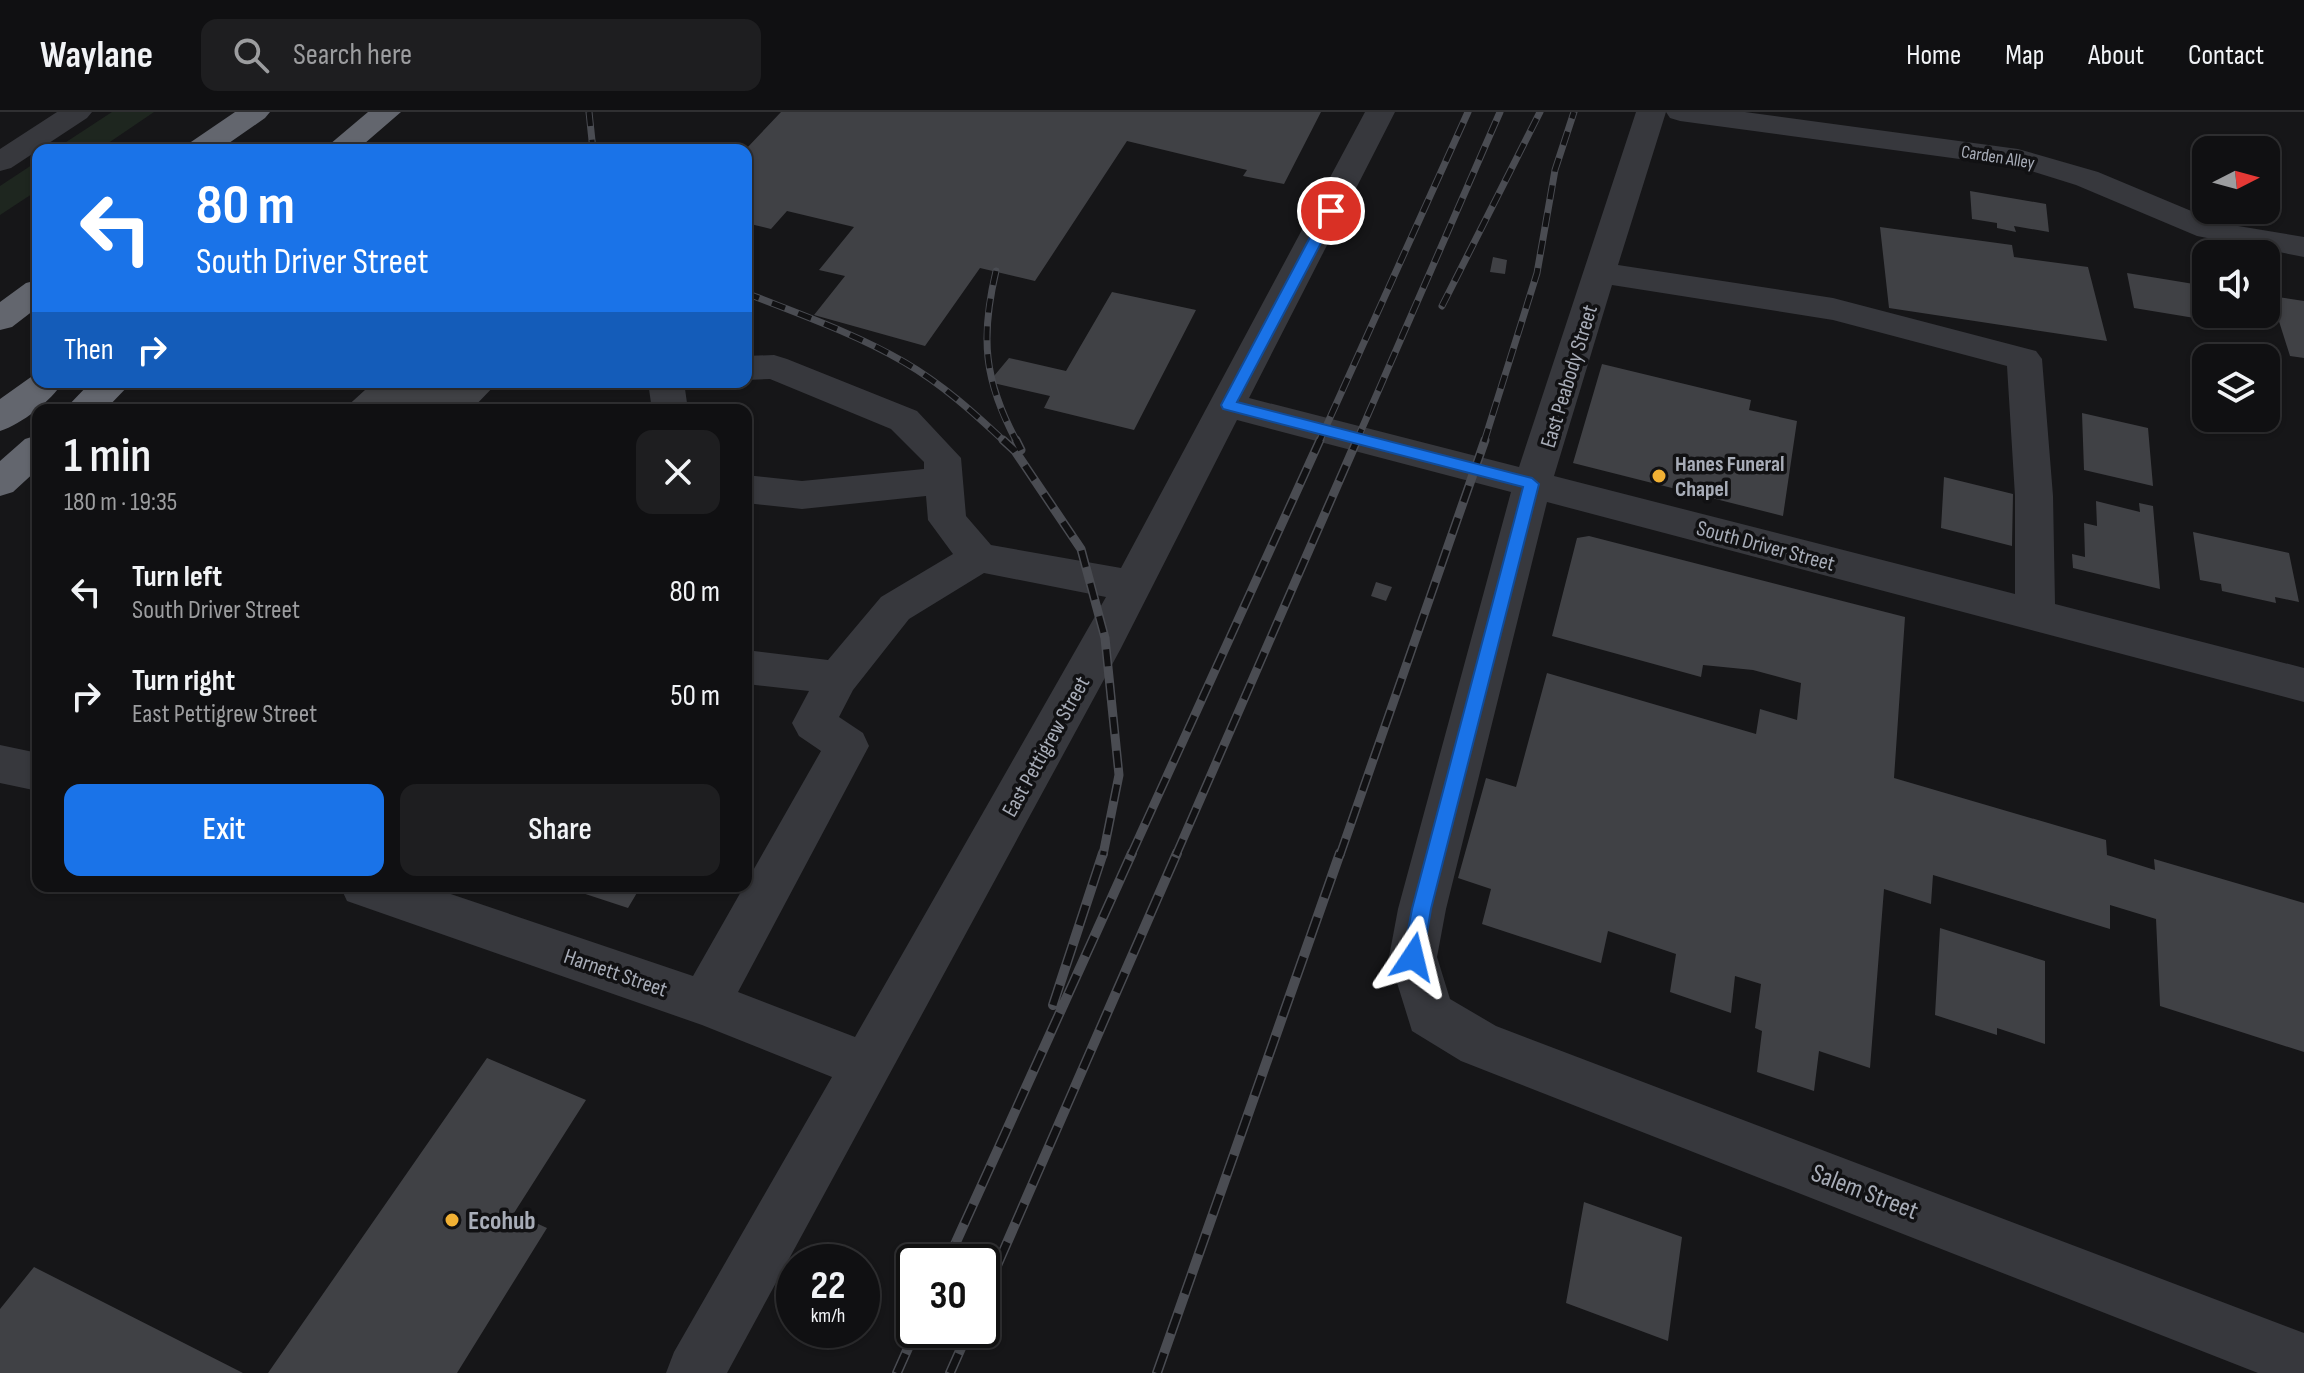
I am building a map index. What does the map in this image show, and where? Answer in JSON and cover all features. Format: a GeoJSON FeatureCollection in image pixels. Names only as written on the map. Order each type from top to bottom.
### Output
{"type":"FeatureCollection","features":[{"type":"Feature","properties":{"kind":"highway"},"geometry":{"type":"LineString","coordinates":[[208,144],[255,112]]}},
{"type":"Feature","properties":{"kind":"highway"},"geometry":{"type":"LineString","coordinates":[[235,144],[279,112]]}},
{"type":"Feature","properties":{"kind":"highway"},"geometry":{"type":"LineString","coordinates":[[346,144],[386,112]]}},
{"type":"Feature","properties":{"kind":"highway"},"geometry":{"type":"LineString","coordinates":[[371,144],[406,112]]}},
{"type":"Feature","properties":{"kind":"highway"},"geometry":{"type":"LineString","coordinates":[[0,283],[32,262]]}},
{"type":"Feature","properties":{"kind":"highway"},"geometry":{"type":"LineString","coordinates":[[0,319],[32,295]]}},
{"type":"Feature","properties":{"kind":"highway"},"geometry":{"type":"LineString","coordinates":[[0,418],[38,388]]}},
{"type":"Feature","properties":{"kind":"highway"},"geometry":{"type":"LineString","coordinates":[[89,404],[107,388]]}},
{"type":"Feature","properties":{"kind":"highway"},"geometry":{"type":"LineString","coordinates":[[0,482],[32,453]]}},
{"type":"Feature","properties":{"kind":"street"},"geometry":{"type":"LineString","coordinates":[[0,162],[77,112]]}},
{"type":"Feature","properties":{"kind":"street","name":"East Pettigrew Street"},"geometry":{"type":"LineString","coordinates":[[695,1373],[1133,585],[1380,112]]}},
{"type":"Feature","properties":{"kind":"street","name":"East Peabody Street"},"geometry":{"type":"LineString","coordinates":[[1430,1014],[1413,957],[1422,909],[1532,484],[1651,112]]}},
{"type":"Feature","properties":{"kind":"street","name":"Carden Alley"},"geometry":{"type":"LineString","coordinates":[[1680,112],[2018,158],[2102,182],[2196,225],[2222,233],[2304,247]]}},
{"type":"Feature","properties":{"kind":"street"},"geometry":{"type":"LineString","coordinates":[[1600,273],[1833,309],[2024,359],[2034,496],[2035,615]]}},
{"type":"Feature","properties":{"kind":"street"},"geometry":{"type":"LineString","coordinates":[[752,368],[774,367],[904,420],[942,458],[947,520],[979,557],[1089,580],[1133,585]]}},
{"type":"Feature","properties":{"kind":"street","name":"South Driver Street"},"geometry":{"type":"LineString","coordinates":[[1228,405],[2304,685]]}},
{"type":"Feature","properties":{"kind":"street"},"geometry":{"type":"LineString","coordinates":[[752,490],[802,495],[944,481]]}},
{"type":"Feature","properties":{"kind":"street"},"geometry":{"type":"LineString","coordinates":[[705,1003],[847,746],[814,723],[838,678],[895,608],[979,557]]}},
{"type":"Feature","properties":{"kind":"street"},"geometry":{"type":"LineString","coordinates":[[752,668],[838,678]]}},
{"type":"Feature","properties":{"kind":"street"},"geometry":{"type":"LineString","coordinates":[[0,764],[32,771]]}},
{"type":"Feature","properties":{"kind":"street","name":"Harnett Street"},"geometry":{"type":"LineString","coordinates":[[381,892],[705,1003],[866,1066]]}},
{"type":"Feature","properties":{"kind":"street","name":"Salem Street"},"geometry":{"type":"LineString","coordinates":[[1430,1014],[1479,1044],[2304,1362]]}},
{"type":"Feature","properties":{"kind":"shaded area"},"geometry":{"type":"Polygon","coordinates":[[[112,112],[154,112],[107,144],[63,144],[112,112]]]}},
{"type":"Feature","properties":{"kind":"shaded area"},"geometry":{"type":"Polygon","coordinates":[[[32,165],[32,194],[0,215],[0,186],[32,165]]]}},
{"type":"Feature","properties":{"kind":"building"},"geometry":{"type":"Polygon","coordinates":[[[781,112],[1321,112],[1284,184],[1243,176],[1247,170],[1127,141],[1035,281],[980,268],[925,346],[814,315],[845,276],[819,270],[854,227],[787,211],[771,229],[752,224],[751,144],[781,112]]]}},
{"type":"Feature","properties":{"kind":"building"},"geometry":{"type":"Polygon","coordinates":[[[1970,191],[2046,204],[2049,232],[2014,226],[2016,232],[1997,228],[1997,223],[1972,219],[1970,191]]]}},
{"type":"Feature","properties":{"kind":"building"},"geometry":{"type":"Polygon","coordinates":[[[1880,227],[2012,245],[2014,257],[2088,267],[2107,341],[1889,308],[1880,227]]]}},
{"type":"Feature","properties":{"kind":"building"},"geometry":{"type":"Polygon","coordinates":[[[1493,257],[1507,260],[1505,274],[1490,272],[1493,257]]]}},
{"type":"Feature","properties":{"kind":"building"},"geometry":{"type":"Polygon","coordinates":[[[2127,273],[2192,284],[2192,318],[2134,308],[2127,273]]]}},
{"type":"Feature","properties":{"kind":"building"},"geometry":{"type":"Polygon","coordinates":[[[1112,292],[1196,310],[1134,430],[1044,408],[1050,396],[989,382],[1009,358],[1066,371],[1112,292]]]}},
{"type":"Feature","properties":{"kind":"building"},"geometry":{"type":"Polygon","coordinates":[[[2280,297],[2304,301],[2304,358],[2290,356],[2280,324],[2280,297]]]}},
{"type":"Feature","properties":{"kind":"building"},"geometry":{"type":"Polygon","coordinates":[[[1602,364],[1751,400],[1749,410],[1797,421],[1783,516],[1573,463],[1602,364]]]}},
{"type":"Feature","properties":{"kind":"building"},"geometry":{"type":"Polygon","coordinates":[[[359,388],[492,388],[477,404],[350,404],[365,390],[359,388]]]}},
{"type":"Feature","properties":{"kind":"building"},"geometry":{"type":"Polygon","coordinates":[[[2082,413],[2148,428],[2153,486],[2084,470],[2082,413]]]}},
{"type":"Feature","properties":{"kind":"building"},"geometry":{"type":"Polygon","coordinates":[[[1944,477],[2013,494],[2012,546],[1941,528],[1944,477]]]}},
{"type":"Feature","properties":{"kind":"building"},"geometry":{"type":"Polygon","coordinates":[[[2096,501],[2140,512],[2139,503],[2153,506],[2160,589],[2073,568],[2072,554],[2085,557],[2084,523],[2097,526],[2096,501]]]}},
{"type":"Feature","properties":{"kind":"building"},"geometry":{"type":"Polygon","coordinates":[[[2193,532],[2289,553],[2299,602],[2275,597],[2276,603],[2222,591],[2221,584],[2200,580],[2193,532]]]}},
{"type":"Feature","properties":{"kind":"building"},"geometry":{"type":"Polygon","coordinates":[[[1589,536],[1905,617],[1894,778],[2106,840],[2107,855],[2155,870],[2154,859],[2304,903],[2304,1052],[2160,1006],[2156,919],[2110,905],[2110,929],[1933,875],[1931,904],[1884,889],[1870,1068],[1819,1051],[1814,1091],[1757,1072],[1762,1031],[1755,1028],[1761,984],[1735,976],[1731,1013],[1670,992],[1676,954],[1608,931],[1601,963],[1482,924],[1491,889],[1458,878],[1486,778],[1516,787],[1547,673],[1756,734],[1760,709],[1797,720],[1801,683],[1753,670],[1703,665],[1701,677],[1552,636],[1577,538],[1589,536]]]}},
{"type":"Feature","properties":{"kind":"building"},"geometry":{"type":"Polygon","coordinates":[[[1376,582],[1392,587],[1386,601],[1371,596],[1376,582]]]}},
{"type":"Feature","properties":{"kind":"building"},"geometry":{"type":"Polygon","coordinates":[[[579,892],[637,892],[628,908],[579,892]]]}},
{"type":"Feature","properties":{"kind":"building"},"geometry":{"type":"Polygon","coordinates":[[[1940,928],[2045,961],[2045,1044],[1997,1028],[1997,1035],[1935,1015],[1940,928]]]}},
{"type":"Feature","properties":{"kind":"building","name":"Ecohub"},"geometry":{"type":"Polygon","coordinates":[[[487,1058],[586,1100],[514,1213],[547,1228],[457,1373],[268,1373],[487,1058]]]}},
{"type":"Feature","properties":{"kind":"building"},"geometry":{"type":"Polygon","coordinates":[[[1584,1202],[1682,1237],[1668,1341],[1566,1303],[1584,1202]]]}},
{"type":"Feature","properties":{"kind":"building"},"geometry":{"type":"Polygon","coordinates":[[[34,1267],[243,1373],[0,1373],[0,1309],[34,1267]]]}},
{"type":"Feature","properties":{"kind":"railway"},"geometry":{"type":"LineString","coordinates":[[589,112],[592,144]]}},
{"type":"Feature","properties":{"kind":"railway"},"geometry":{"type":"LineString","coordinates":[[1319,442],[1468,112]]}},
{"type":"Feature","properties":{"kind":"railway"},"geometry":{"type":"LineString","coordinates":[[1356,442],[1500,112]]}},
{"type":"Feature","properties":{"kind":"railway"},"geometry":{"type":"LineString","coordinates":[[1442,306],[1540,112]]}},
{"type":"Feature","properties":{"kind":"railway"},"geometry":{"type":"LineString","coordinates":[[1484,442],[1537,273],[1555,170],[1574,112]]}},
{"type":"Feature","properties":{"kind":"railway"},"geometry":{"type":"LineString","coordinates":[[996,271],[988,317],[988,359],[998,399],[1021,450]]}},
{"type":"Feature","properties":{"kind":"railway"},"geometry":{"type":"LineString","coordinates":[[752,295],[846,333],[904,362],[944,389],[1005,442]]}},
{"type":"Feature","properties":{"kind":"railway"},"geometry":{"type":"LineString","coordinates":[[1003,440],[1015,451],[1081,549],[1105,638],[1119,775],[1103,855]]}},
{"type":"Feature","properties":{"kind":"railway"},"geometry":{"type":"LineString","coordinates":[[1131,855],[1320,440]]}},
{"type":"Feature","properties":{"kind":"railway"},"geometry":{"type":"LineString","coordinates":[[1176,855],[1357,440]]}},
{"type":"Feature","properties":{"kind":"railway"},"geometry":{"type":"LineString","coordinates":[[1340,855],[1485,440]]}},
{"type":"Feature","properties":{"kind":"railway"},"geometry":{"type":"LineString","coordinates":[[1053,1005],[1103,853]]}},
{"type":"Feature","properties":{"kind":"railway"},"geometry":{"type":"LineString","coordinates":[[955,1244],[1132,853]]}},
{"type":"Feature","properties":{"kind":"railway"},"geometry":{"type":"LineString","coordinates":[[1000,1259],[1177,853]]}},
{"type":"Feature","properties":{"kind":"railway"},"geometry":{"type":"LineString","coordinates":[[1157,1373],[1340,853]]}},
{"type":"Feature","properties":{"kind":"railway"},"geometry":{"type":"LineString","coordinates":[[897,1373],[908,1348]]}},
{"type":"Feature","properties":{"kind":"railway"},"geometry":{"type":"LineString","coordinates":[[950,1373],[961,1348]]}},
{"type":"Feature","properties":{"kind":"place","name":"Hanes Funeral Chapel"},"geometry":{"type":"Point","coordinates":[1659,476]}},
{"type":"Feature","properties":{"kind":"place","name":"Ecohub"},"geometry":{"type":"Point","coordinates":[452,1220]}},
{"type":"Feature","properties":{"kind":"route"},"geometry":{"type":"LineString","coordinates":[[1331,211],[1228,405],[1532,484],[1422,909],[1413,957]]}}]}
